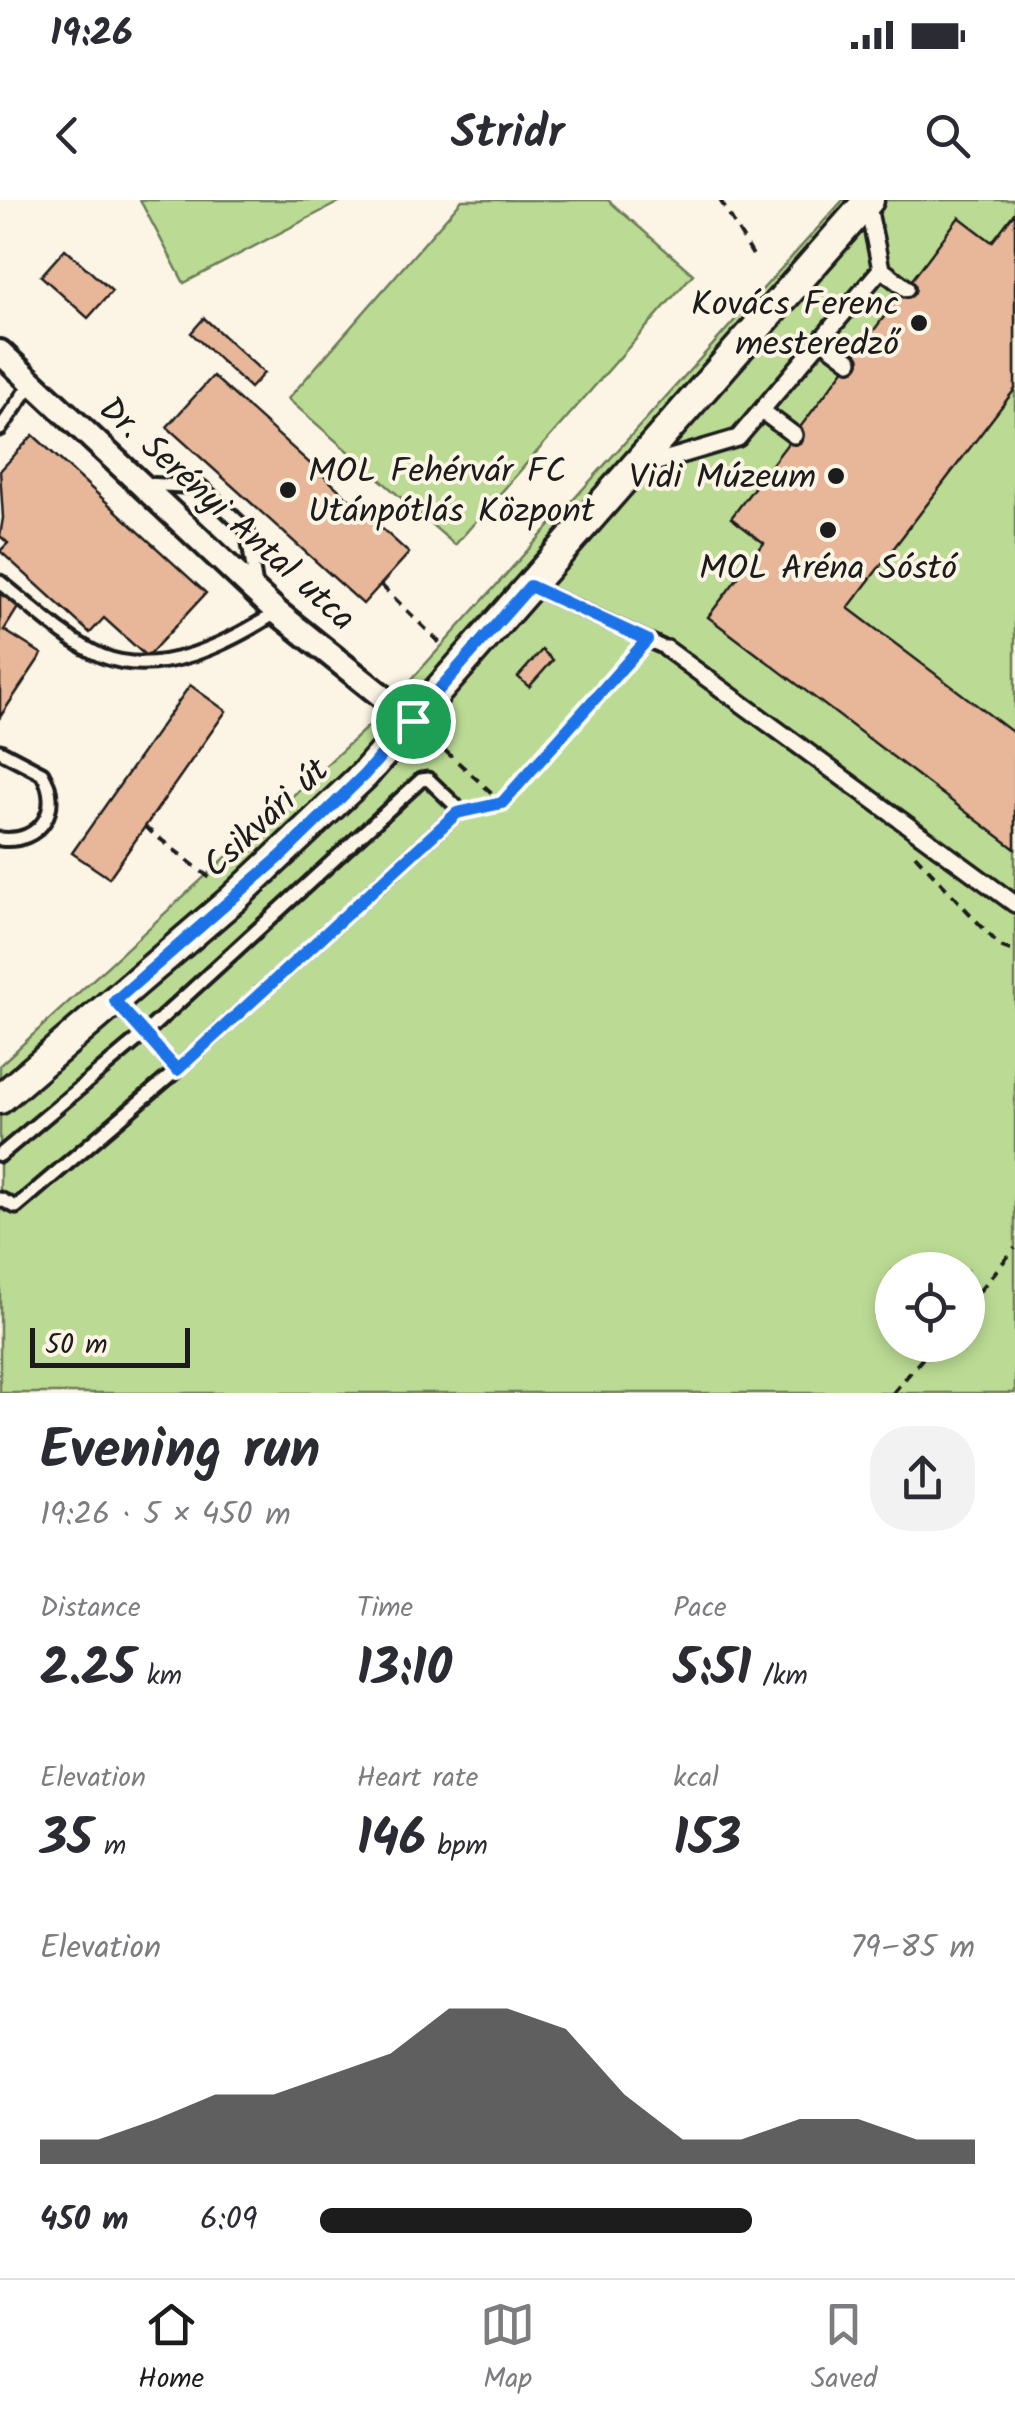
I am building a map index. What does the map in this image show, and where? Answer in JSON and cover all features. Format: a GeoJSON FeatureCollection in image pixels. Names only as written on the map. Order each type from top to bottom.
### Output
{"type":"FeatureCollection","features":[{"type":"Feature","properties":{"kind":"street"},"geometry":{"type":"LineString","coordinates":[[868,201],[881,269],[906,288]]}},
{"type":"Feature","properties":{"kind":"street","name":"Csikvári út"},"geometry":{"type":"LineString","coordinates":[[0,1098],[233,899],[364,775],[868,201]]}},
{"type":"Feature","properties":{"kind":"street"},"geometry":{"type":"LineString","coordinates":[[633,469],[738,438],[881,269]]}},
{"type":"Feature","properties":{"kind":"street"},"geometry":{"type":"LineString","coordinates":[[822,340],[850,362]]}},
{"type":"Feature","properties":{"kind":"street","name":"Dr. Serényi Antal utca"},"geometry":{"type":"LineString","coordinates":[[0,352],[278,612],[413,721]]}},
{"type":"Feature","properties":{"kind":"street"},"geometry":{"type":"LineString","coordinates":[[762,411],[794,435]]}},
{"type":"Feature","properties":{"kind":"street"},"geometry":{"type":"LineString","coordinates":[[666,648],[1015,904]]}},
{"type":"Feature","properties":{"kind":"lane"},"geometry":{"type":"LineString","coordinates":[[0,428],[32,383]]}},
{"type":"Feature","properties":{"kind":"lane"},"geometry":{"type":"LineString","coordinates":[[141,484],[201,487],[246,530],[256,592]]}},
{"type":"Feature","properties":{"kind":"lane"},"geometry":{"type":"LineString","coordinates":[[0,582],[98,654],[126,664],[157,663],[200,651],[278,612]]}},
{"type":"Feature","properties":{"kind":"lane"},"geometry":{"type":"LineString","coordinates":[[530,586],[666,648]]}},
{"type":"Feature","properties":{"kind":"lane"},"geometry":{"type":"LineString","coordinates":[[0,751],[42,773],[52,799],[50,813],[32,835],[0,839]]}},
{"type":"Feature","properties":{"kind":"lane"},"geometry":{"type":"LineString","coordinates":[[0,1155],[144,1035],[420,780],[428,779],[455,806],[457,813],[177,1070],[16,1207],[0,1199]]}},
{"type":"Feature","properties":{"kind":"lane"},"geometry":{"type":"LineString","coordinates":[[115,1001],[177,1070]]}},
{"type":"Feature","properties":{"kind":"path"},"geometry":{"type":"LineString","coordinates":[[720,200],[754,256]]}},
{"type":"Feature","properties":{"kind":"path"},"geometry":{"type":"LineString","coordinates":[[380,584],[462,665]]}},
{"type":"Feature","properties":{"kind":"path"},"geometry":{"type":"LineString","coordinates":[[457,813],[502,803],[647,640]]}},
{"type":"Feature","properties":{"kind":"path"},"geometry":{"type":"LineString","coordinates":[[413,721],[502,803]]}},
{"type":"Feature","properties":{"kind":"path"},"geometry":{"type":"LineString","coordinates":[[146,826],[233,899]]}},
{"type":"Feature","properties":{"kind":"path"},"geometry":{"type":"LineString","coordinates":[[910,850],[1000,946],[1015,952]]}},
{"type":"Feature","properties":{"kind":"path"},"geometry":{"type":"LineString","coordinates":[[985,1284],[1015,1248]]}},
{"type":"Feature","properties":{"kind":"path"},"geometry":{"type":"LineString","coordinates":[[893,1393],[919,1362]]}},
{"type":"Feature","properties":{"kind":"green space"},"geometry":{"type":"Polygon","coordinates":[[[140,200],[343,200],[184,283],[140,200]]]}},
{"type":"Feature","properties":{"kind":"green space"},"geometry":{"type":"Polygon","coordinates":[[[462,200],[608,200],[693,274],[455,545],[288,399],[462,200]]]}},
{"type":"Feature","properties":{"kind":"green space"},"geometry":{"type":"Polygon","coordinates":[[[843,200],[1015,200],[1015,1393],[0,1393],[0,1065],[375,720],[843,200]]]}},
{"type":"Feature","properties":{"kind":"building","name":"MOL Aréna Sóstó"},"geometry":{"type":"Polygon","coordinates":[[[1015,212],[1015,389],[848,608],[1015,734],[1015,849],[708,617],[764,543],[731,518],[959,217],[992,242],[1015,212]]]}},
{"type":"Feature","properties":{"kind":"building"},"geometry":{"type":"Polygon","coordinates":[[[65,249],[112,291],[88,318],[41,276],[65,249]]]}},
{"type":"Feature","properties":{"kind":"building"},"geometry":{"type":"Polygon","coordinates":[[[204,318],[264,373],[250,388],[191,333],[204,318]]]}},
{"type":"Feature","properties":{"kind":"building","name":"MOL Fehérvár FC Utánpótlás Központ"},"geometry":{"type":"Polygon","coordinates":[[[213,376],[409,553],[363,604],[167,427],[213,376]]]}},
{"type":"Feature","properties":{"kind":"building"},"geometry":{"type":"Polygon","coordinates":[[[33,435],[206,593],[147,657],[104,618],[90,633],[0,551],[8,543],[0,536],[0,471],[33,435]]]}},
{"type":"Feature","properties":{"kind":"building"},"geometry":{"type":"Polygon","coordinates":[[[0,594],[19,606],[4,630],[42,654],[0,717],[0,594]]]}},
{"type":"Feature","properties":{"kind":"building"},"geometry":{"type":"Polygon","coordinates":[[[542,650],[553,660],[529,687],[518,677],[542,650]]]}},
{"type":"Feature","properties":{"kind":"building"},"geometry":{"type":"Polygon","coordinates":[[[190,685],[226,711],[109,878],[72,853],[190,685]]]}},
{"type":"Feature","properties":{"kind":"place","name":"Kovács Ferenc mesteredző"},"geometry":{"type":"Point","coordinates":[919,323]}},
{"type":"Feature","properties":{"kind":"place","name":"Vidi Múzeum"},"geometry":{"type":"Point","coordinates":[836,476]}},
{"type":"Feature","properties":{"kind":"place","name":"MOL Fehérvár FC Utánpótlás Központ"},"geometry":{"type":"Point","coordinates":[288,490]}},
{"type":"Feature","properties":{"kind":"place","name":"MOL Aréna Sóstó"},"geometry":{"type":"Point","coordinates":[828,530]}},
{"type":"Feature","properties":{"kind":"route"},"geometry":{"type":"LineString","coordinates":[[530,586],[647,640],[502,803],[457,813],[177,1070],[115,1001],[281,856],[413,721],[530,586]]}}]}
